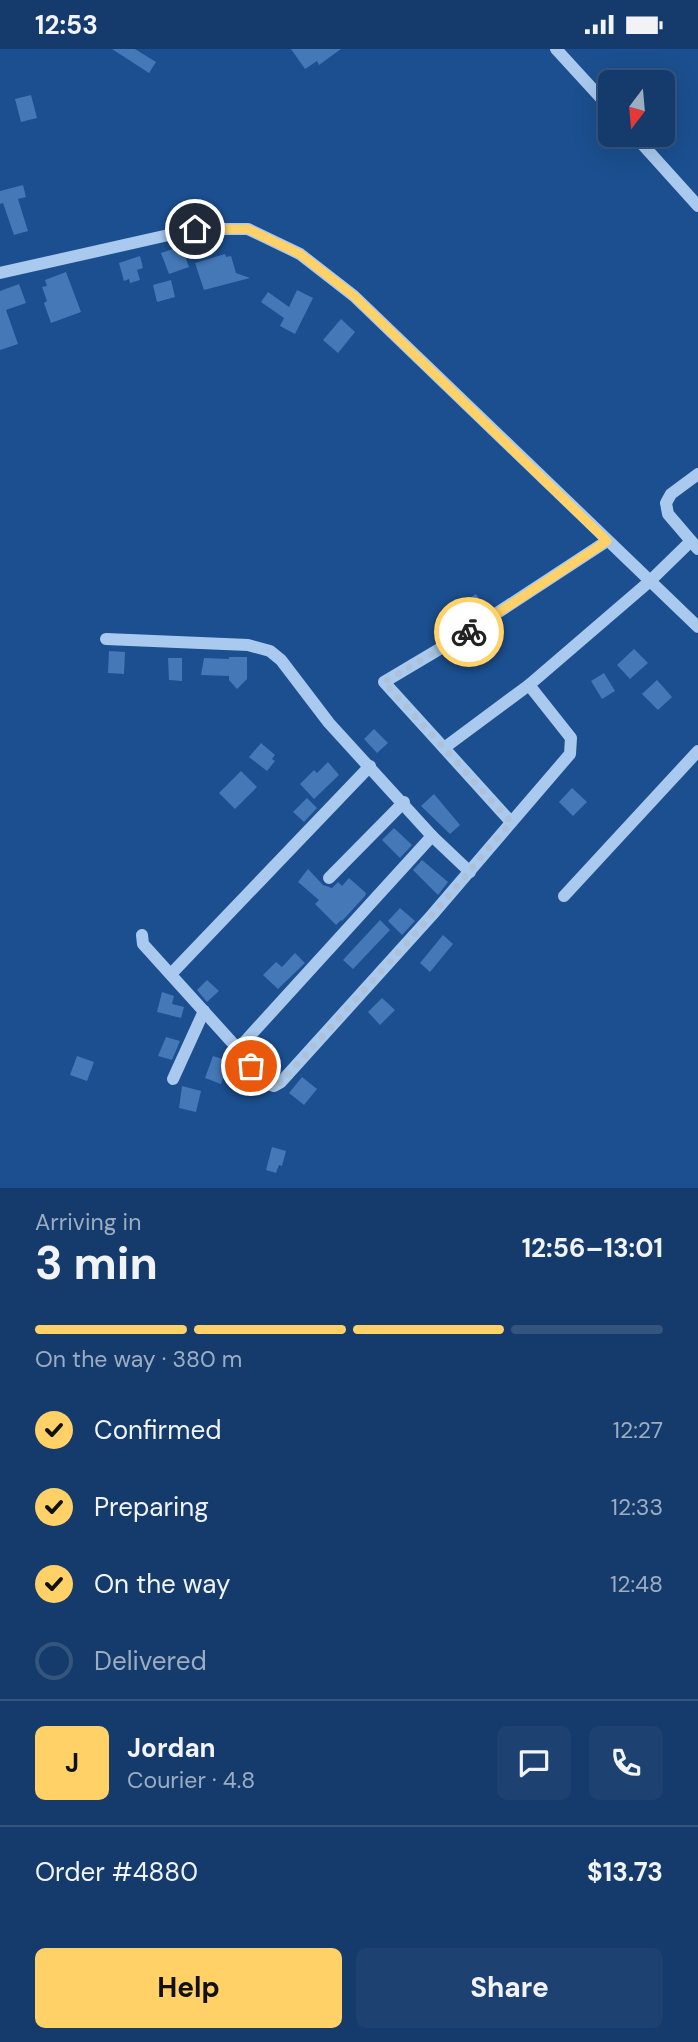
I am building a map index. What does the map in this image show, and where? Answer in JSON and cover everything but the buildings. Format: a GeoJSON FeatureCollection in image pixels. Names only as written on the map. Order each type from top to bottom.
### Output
{"type":"FeatureCollection","features":[{"type":"Feature","properties":{"kind":"street"},"geometry":{"type":"LineString","coordinates":[[556,49],[598,95]]}},
{"type":"Feature","properties":{"kind":"street"},"geometry":{"type":"LineString","coordinates":[[645,147],[698,206]]}},
{"type":"Feature","properties":{"kind":"street"},"geometry":{"type":"LineString","coordinates":[[0,273],[195,229],[248,229],[300,254],[354,296],[698,627]]}},
{"type":"Feature","properties":{"kind":"street"},"geometry":{"type":"LineString","coordinates":[[444,748],[529,685],[695,545],[668,515],[666,503],[671,494],[698,474]]}},
{"type":"Feature","properties":{"kind":"street"},"geometry":{"type":"LineString","coordinates":[[511,822],[384,682],[468,632],[607,541]]}},
{"type":"Feature","properties":{"kind":"street"},"geometry":{"type":"LineString","coordinates":[[106,639],[248,645],[270,651],[281,660],[307,697],[432,836],[470,871]]}},
{"type":"Feature","properties":{"kind":"street"},"geometry":{"type":"LineString","coordinates":[[142,935],[143,944],[238,1049],[264,1082],[274,1086],[281,1082],[470,871],[572,749],[571,738],[529,685]]}},
{"type":"Feature","properties":{"kind":"street"},"geometry":{"type":"LineString","coordinates":[[564,896],[698,751]]}},
{"type":"Feature","properties":{"kind":"street"},"geometry":{"type":"LineString","coordinates":[[171,974],[370,766]]}},
{"type":"Feature","properties":{"kind":"street"},"geometry":{"type":"LineString","coordinates":[[329,878],[404,802]]}},
{"type":"Feature","properties":{"kind":"street"},"geometry":{"type":"LineString","coordinates":[[238,1049],[432,836]]}},
{"type":"Feature","properties":{"kind":"street"},"geometry":{"type":"LineString","coordinates":[[173,1079],[204,1011]]}},
{"type":"Feature","properties":{"kind":"way so far"},"geometry":{"type":"LineString","coordinates":[[251,1066],[269,1085],[274,1086],[281,1082],[432,915],[511,822],[384,682],[469,632]]}},
{"type":"Feature","properties":{"kind":"route"},"geometry":{"type":"LineString","coordinates":[[195,229],[248,229],[300,254],[354,296],[607,541],[469,632]]}}]}
